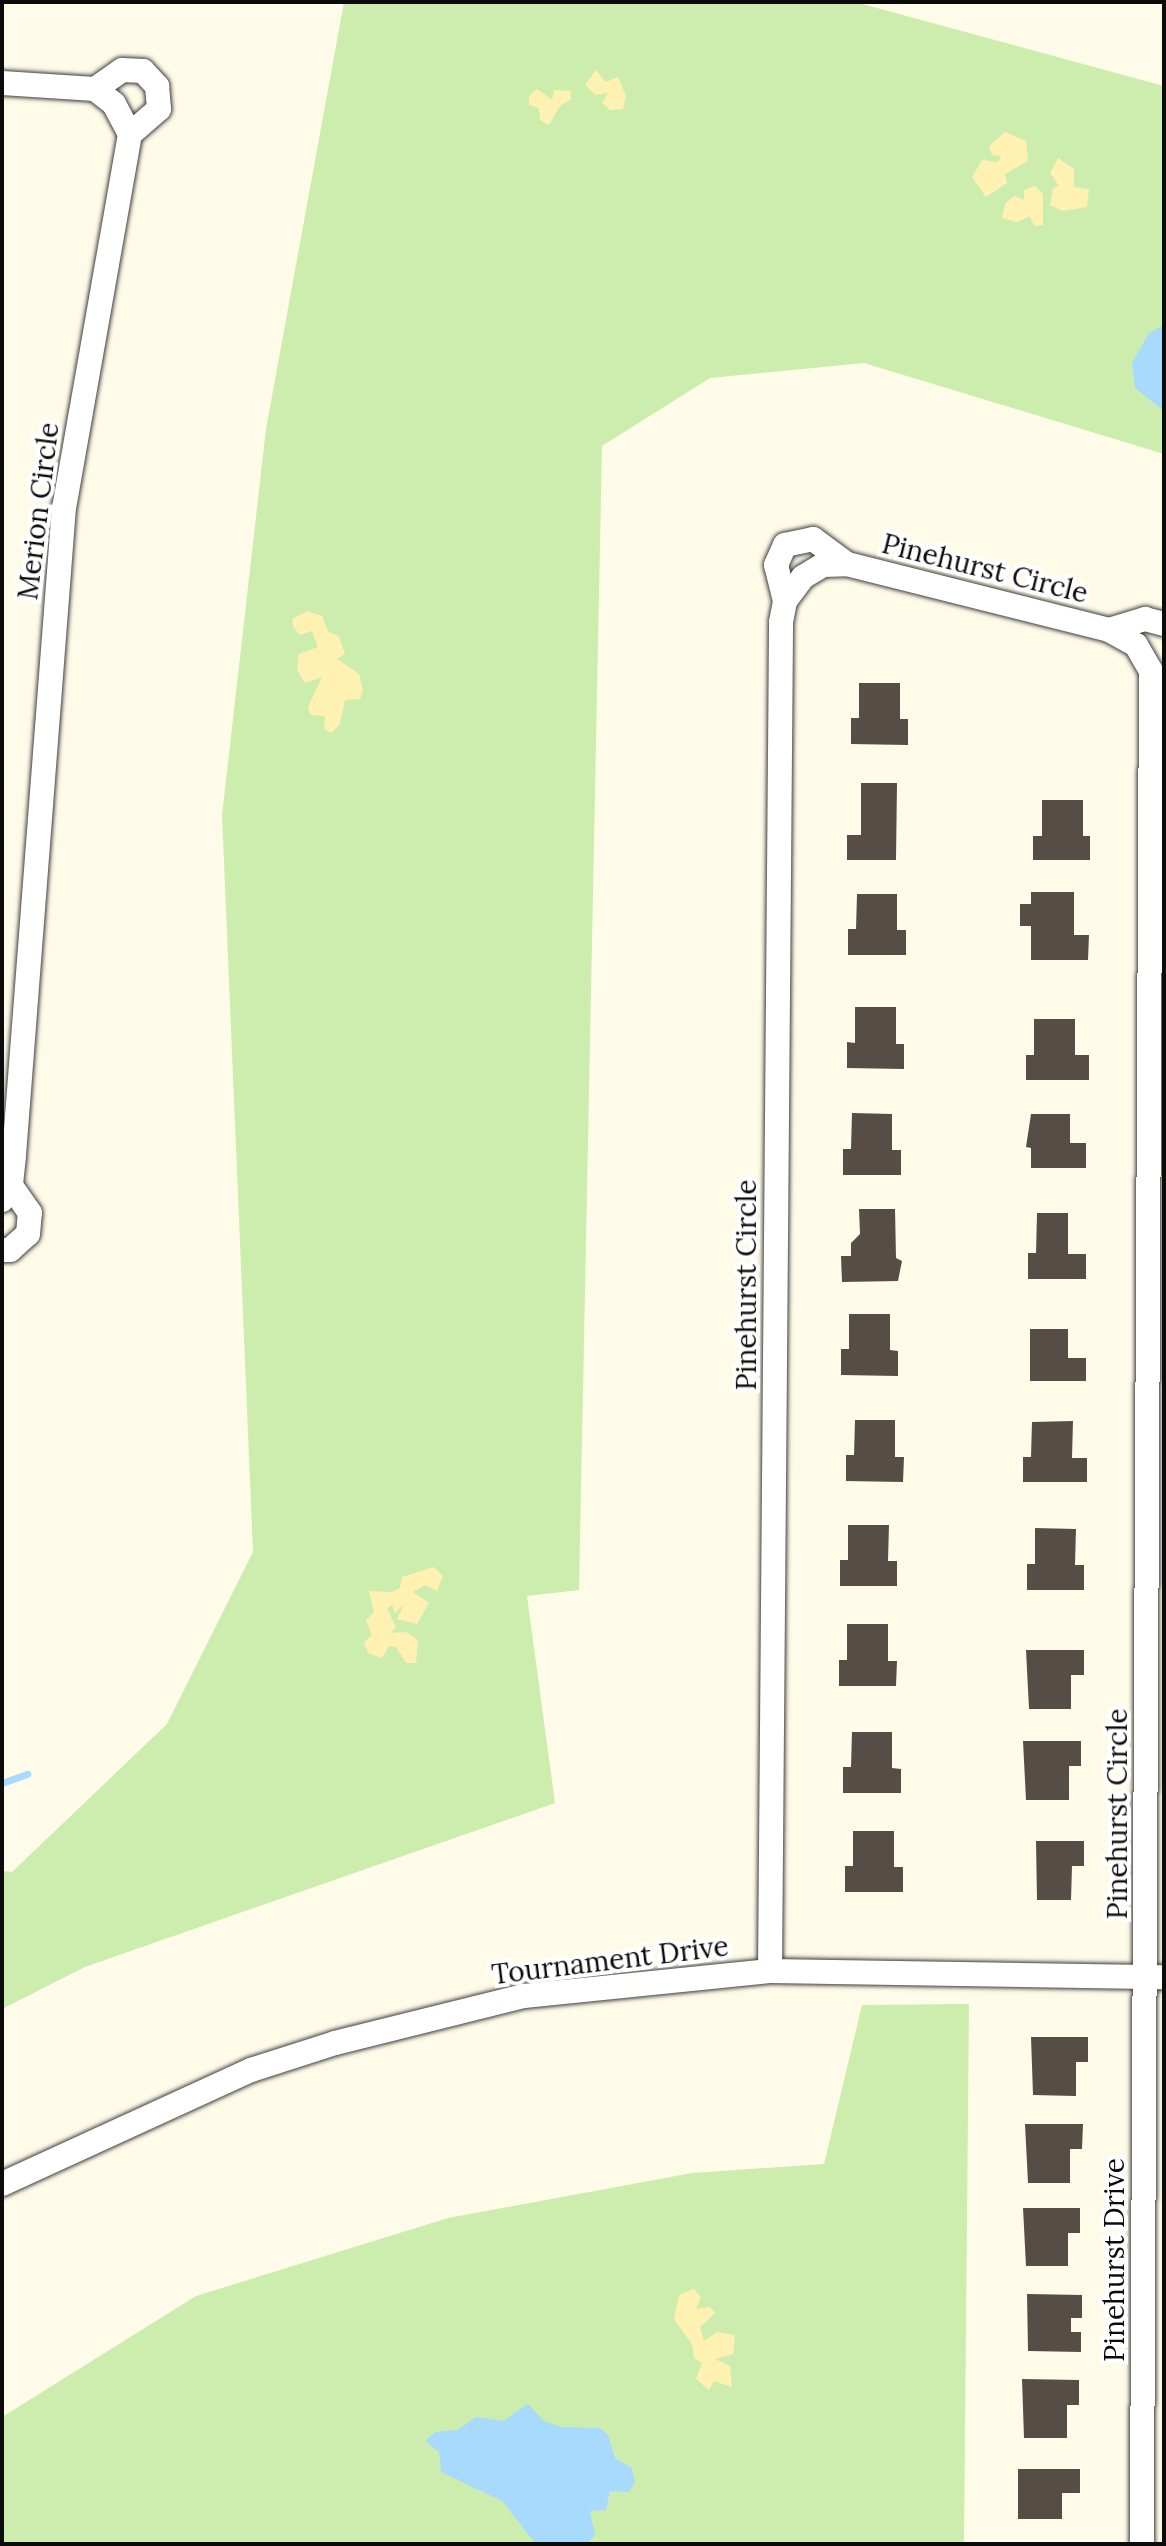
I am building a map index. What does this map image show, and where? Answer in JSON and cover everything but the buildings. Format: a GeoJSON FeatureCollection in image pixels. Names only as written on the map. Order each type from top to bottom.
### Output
{"type":"FeatureCollection","features":[{"type":"Feature","properties":{"kind":"street"},"geometry":{"type":"LineString","coordinates":[[2,83],[95,89],[114,104],[130,134],[159,109],[157,86],[143,71],[122,70],[95,89]]}},
{"type":"Feature","properties":{"kind":"street","name":"Merion Circle"},"geometry":{"type":"LineString","coordinates":[[2,1250],[10,1250],[28,1234],[30,1213],[6,1193],[64,507],[130,134]]}},
{"type":"Feature","properties":{"kind":"street","name":"Pinehurst Circle"},"geometry":{"type":"LineString","coordinates":[[770,1971],[781,622],[785,601],[776,565],[785,545],[813,539],[847,564],[1109,630],[1143,653],[1159,684],[1155,1977]]}},
{"type":"Feature","properties":{"kind":"street","name":"Pinehurst Circle"},"geometry":{"type":"LineString","coordinates":[[785,601],[810,572],[847,564]]}},
{"type":"Feature","properties":{"kind":"street","name":"Pinehurst Circle"},"geometry":{"type":"LineString","coordinates":[[1109,630],[1145,619],[1164,624]]}},
{"type":"Feature","properties":{"kind":"street","name":"Tournament Drive"},"geometry":{"type":"LineString","coordinates":[[2,2184],[173,2103],[335,2043],[524,1996],[770,1971],[1155,1977]]}},
{"type":"Feature","properties":{"kind":"street","name":"Pinehurst Drive"},"geometry":{"type":"LineString","coordinates":[[1142,2544],[1155,1977]]}},
{"type":"Feature","properties":{"kind":"green space"},"geometry":{"type":"Polygon","coordinates":[[[344,2],[855,2],[1164,86],[1164,454],[864,363],[710,378],[602,446],[579,1590],[527,1596],[555,1803],[85,1967],[2,2009],[2,1871],[12,1872],[167,1724],[253,1552],[222,815],[266,429],[344,2]]]}},
{"type":"Feature","properties":{"kind":"green space"},"geometry":{"type":"Polygon","coordinates":[[[969,2004],[964,2544],[2,2544],[2,2417],[196,2296],[448,2218],[692,2173],[824,2164],[862,2005],[969,2004]]]}},
{"type":"Feature","properties":{"kind":"sand"},"geometry":{"type":"Polygon","coordinates":[[[596,70],[606,82],[618,77],[626,96],[623,109],[610,110],[602,103],[608,93],[596,95],[585,85],[596,70]]]}},
{"type":"Feature","properties":{"kind":"sand"},"geometry":{"type":"Polygon","coordinates":[[[537,89],[552,100],[554,90],[571,91],[571,99],[560,106],[549,125],[540,120],[539,108],[529,105],[529,96],[537,89]]]}},
{"type":"Feature","properties":{"kind":"sand"},"geometry":{"type":"Polygon","coordinates":[[[1005,132],[1026,141],[1028,161],[1005,174],[1007,183],[986,197],[972,177],[982,160],[998,162],[1001,156],[992,155],[989,146],[1005,132]]]}},
{"type":"Feature","properties":{"kind":"sand"},"geometry":{"type":"Polygon","coordinates":[[[1058,158],[1074,169],[1074,187],[1089,189],[1087,207],[1063,211],[1050,205],[1053,188],[1059,186],[1050,173],[1058,158]]]}},
{"type":"Feature","properties":{"kind":"sand"},"geometry":{"type":"Polygon","coordinates":[[[1035,186],[1043,194],[1043,225],[1034,226],[1030,216],[1017,222],[1002,218],[1005,204],[1014,196],[1024,200],[1024,190],[1035,186]]]}},
{"type":"Feature","properties":{"kind":"sand"},"geometry":{"type":"Polygon","coordinates":[[[307,611],[322,616],[328,631],[339,637],[345,654],[337,659],[359,674],[363,691],[360,699],[345,700],[340,724],[331,733],[324,729],[325,716],[311,715],[308,707],[322,677],[305,683],[297,670],[299,654],[318,647],[312,631],[300,635],[294,628],[292,619],[307,611]]]}},
{"type":"Feature","properties":{"kind":"sand"},"geometry":{"type":"Polygon","coordinates":[[[434,1567],[443,1576],[437,1591],[425,1585],[413,1592],[429,1603],[417,1624],[397,1619],[404,1604],[395,1613],[392,1605],[387,1608],[396,1628],[390,1633],[406,1632],[418,1640],[416,1663],[406,1663],[396,1647],[389,1646],[382,1658],[368,1653],[364,1642],[372,1635],[366,1620],[374,1612],[369,1591],[392,1592],[400,1588],[402,1577],[434,1567]]]}},
{"type":"Feature","properties":{"kind":"sand"},"geometry":{"type":"Polygon","coordinates":[[[694,2289],[701,2297],[696,2309],[710,2307],[715,2313],[700,2327],[704,2341],[717,2332],[735,2335],[733,2354],[715,2359],[730,2366],[732,2387],[714,2381],[709,2390],[696,2379],[702,2363],[694,2358],[692,2344],[674,2319],[679,2295],[694,2289]]]}},
{"type":"Feature","properties":{"kind":"water"},"geometry":{"type":"Polygon","coordinates":[[[1164,325],[1164,411],[1135,388],[1132,363],[1149,333],[1164,325]]]}},
{"type":"Feature","properties":{"kind":"water"},"geometry":{"type":"Polygon","coordinates":[[[528,2404],[544,2421],[561,2427],[600,2428],[608,2435],[615,2458],[632,2468],[635,2482],[629,2492],[610,2491],[606,2510],[590,2511],[595,2535],[587,2544],[536,2544],[502,2501],[441,2472],[439,2452],[425,2441],[435,2432],[457,2430],[476,2417],[503,2421],[528,2404]]]}},
{"type":"Feature","properties":{"kind":"waterway"},"geometry":{"type":"LineString","coordinates":[[2,1783],[27,1774]]}}]}
